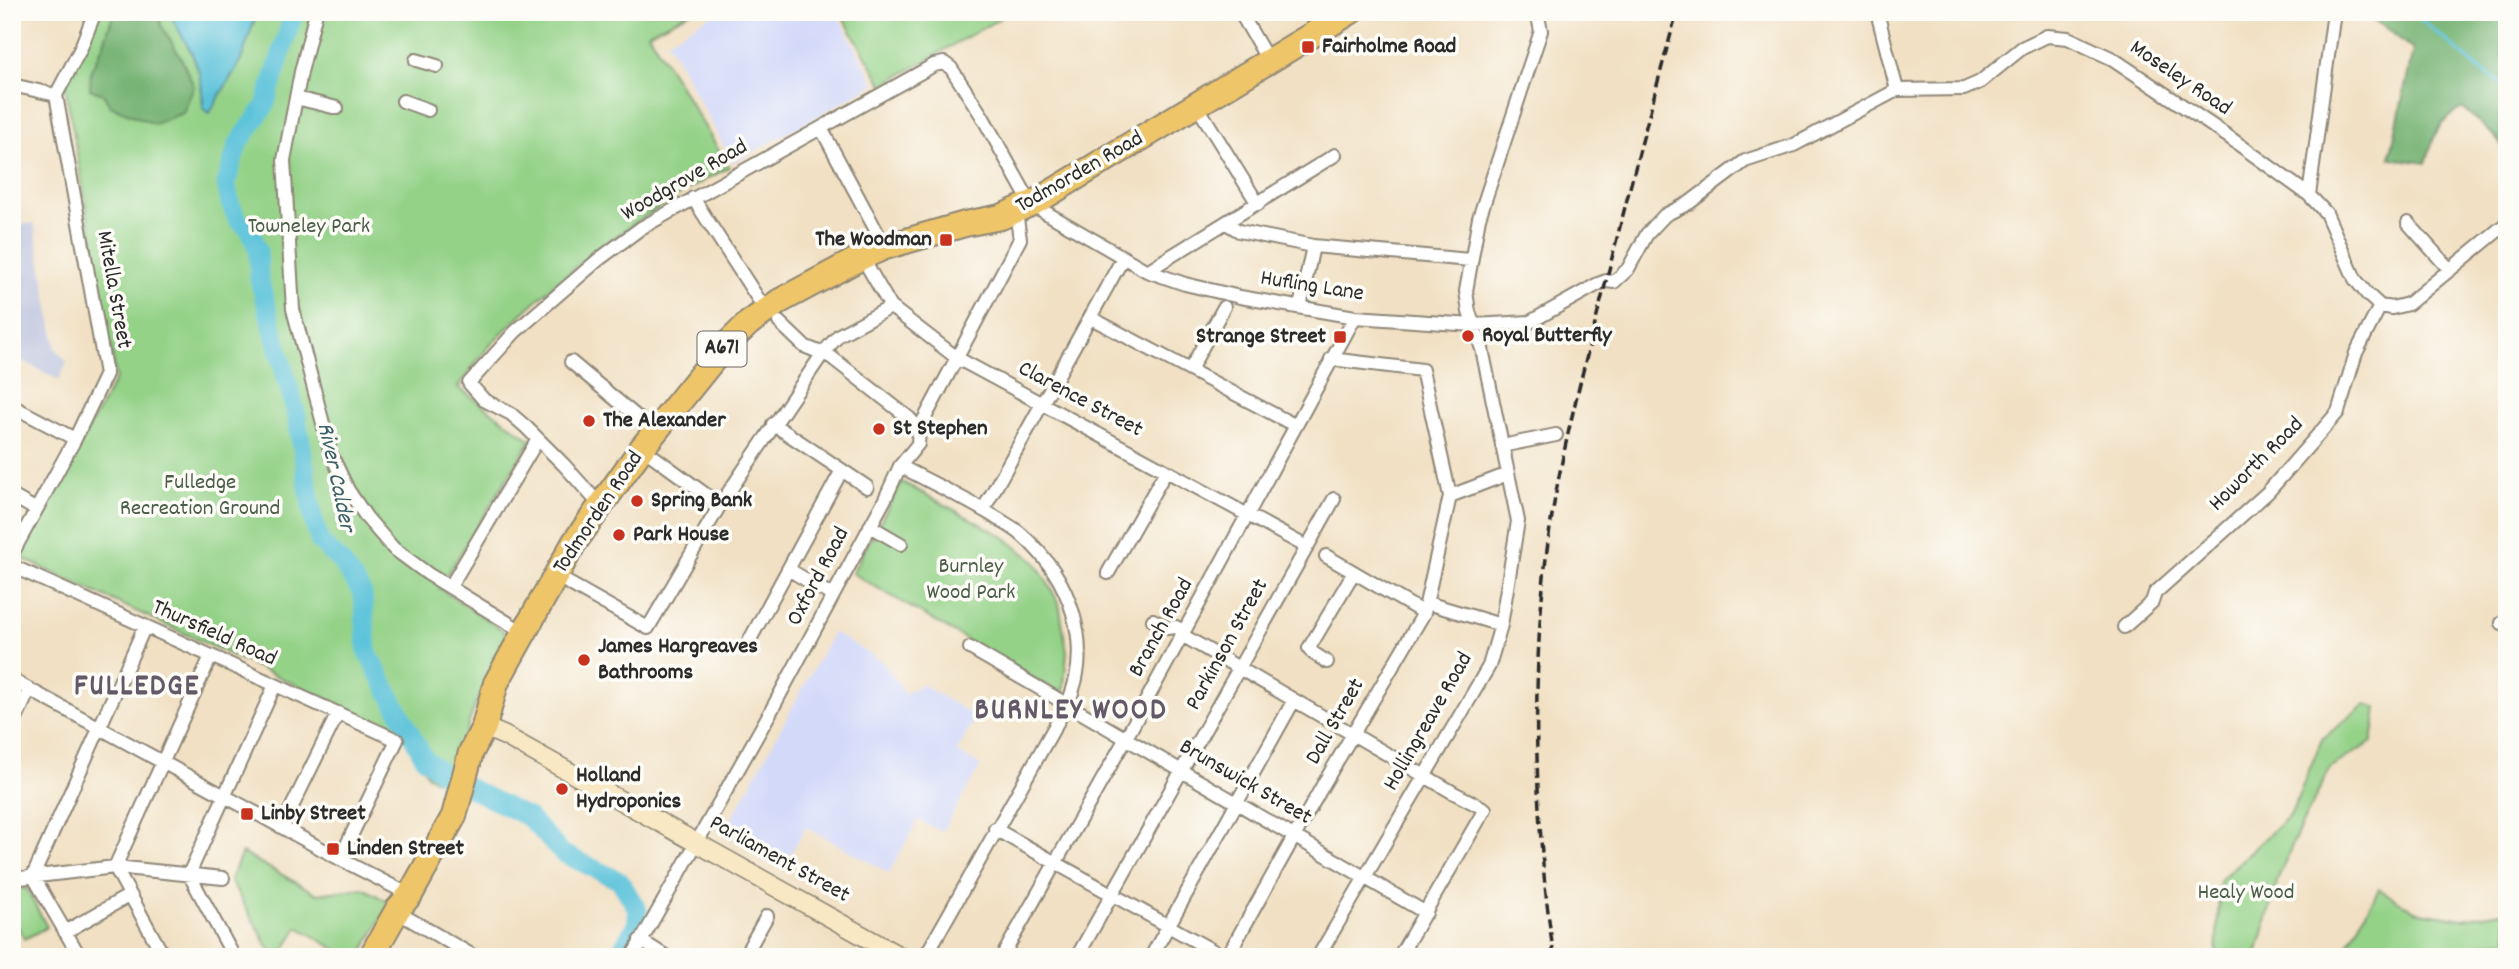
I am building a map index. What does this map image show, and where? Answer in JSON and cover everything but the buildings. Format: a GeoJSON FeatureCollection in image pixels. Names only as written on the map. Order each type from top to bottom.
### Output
{"type":"FeatureCollection","features":[{"type":"Feature","properties":{"kind":"highway","name":"Todmorden Road"},"geometry":{"type":"LineString","coordinates":[[371,957],[454,816],[471,752],[484,727],[496,683],[574,543],[649,440],[728,343],[772,316],[833,271],[862,257],[885,247],[1024,208],[1350,12]]}},
{"type":"Feature","properties":{"kind":"street"},"geometry":{"type":"LineString","coordinates":[[12,85],[57,95],[80,50],[95,12]]}},
{"type":"Feature","properties":{"kind":"street"},"geometry":{"type":"LineString","coordinates":[[316,12],[284,160],[293,309],[331,453],[348,490],[367,518],[393,548],[428,574],[523,632]]}},
{"type":"Feature","properties":{"kind":"street"},"geometry":{"type":"LineString","coordinates":[[1240,12],[1268,60]]}},
{"type":"Feature","properties":{"kind":"street","name":"Hollingreave Road"},"geometry":{"type":"LineString","coordinates":[[1318,957],[1489,666],[1501,625],[1518,521],[1482,349],[1473,326],[1466,291],[1479,218],[1541,31],[1537,12]]}},
{"type":"Feature","properties":{"kind":"street"},"geometry":{"type":"LineString","coordinates":[[1877,12],[1898,90]]}},
{"type":"Feature","properties":{"kind":"street"},"geometry":{"type":"LineString","coordinates":[[2309,195],[2334,12]]}},
{"type":"Feature","properties":{"kind":"street","name":"Moseley Road"},"geometry":{"type":"LineString","coordinates":[[1598,284],[1614,282],[1628,269],[1647,233],[1665,215],[1689,203],[1745,161],[1794,145],[1898,90],[1964,89],[1980,82],[2022,48],[2047,36],[2068,38],[2113,60],[2170,96],[2309,195],[2326,213],[2355,279],[2380,306]]}},
{"type":"Feature","properties":{"kind":"street"},"geometry":{"type":"LineString","coordinates":[[416,60],[437,66]]}},
{"type":"Feature","properties":{"kind":"street","name":"Woodgrove Road"},"geometry":{"type":"LineString","coordinates":[[538,439],[511,414],[484,400],[469,383],[515,332],[598,260],[641,228],[934,65],[944,63],[951,68],[982,116],[1024,208]]}},
{"type":"Feature","properties":{"kind":"street","name":"Mitella Street"},"geometry":{"type":"LineString","coordinates":[[12,554],[75,439],[106,374],[57,95]]}},
{"type":"Feature","properties":{"kind":"street"},"geometry":{"type":"LineString","coordinates":[[296,98],[337,108]]}},
{"type":"Feature","properties":{"kind":"street"},"geometry":{"type":"LineString","coordinates":[[403,101],[428,110]]}},
{"type":"Feature","properties":{"kind":"street"},"geometry":{"type":"LineString","coordinates":[[1196,104],[1258,204]]}},
{"type":"Feature","properties":{"kind":"street"},"geometry":{"type":"LineString","coordinates":[[821,128],[885,247]]}},
{"type":"Feature","properties":{"kind":"street"},"geometry":{"type":"LineString","coordinates":[[1147,271],[1335,155]]}},
{"type":"Feature","properties":{"kind":"street"},"geometry":{"type":"LineString","coordinates":[[693,198],[772,316],[804,346],[823,353],[909,418],[919,429]]}},
{"type":"Feature","properties":{"kind":"street","name":"Hufling Lane"},"geometry":{"type":"LineString","coordinates":[[1024,208],[1147,271],[1185,284],[1355,317],[1473,326],[1530,322],[1598,284]]}},
{"type":"Feature","properties":{"kind":"street","name":"Oxford Road"},"geometry":{"type":"LineString","coordinates":[[632,957],[695,841],[771,711],[900,466],[918,444],[919,429],[1020,239],[1024,208]]}},
{"type":"Feature","properties":{"kind":"street"},"geometry":{"type":"LineString","coordinates":[[1226,223],[1239,231],[1313,246],[1470,260]]}},
{"type":"Feature","properties":{"kind":"street"},"geometry":{"type":"LineString","coordinates":[[2408,223],[2450,270]]}},
{"type":"Feature","properties":{"kind":"street"},"geometry":{"type":"LineString","coordinates":[[2380,306],[2392,308],[2408,304],[2507,223]]}},
{"type":"Feature","properties":{"kind":"street"},"geometry":{"type":"LineString","coordinates":[[1300,307],[1313,246]]}},
{"type":"Feature","properties":{"kind":"street","name":"Clarence Street"},"geometry":{"type":"LineString","coordinates":[[862,257],[891,307],[957,358],[1307,547]]}},
{"type":"Feature","properties":{"kind":"street"},"geometry":{"type":"LineString","coordinates":[[983,510],[1123,258]]}},
{"type":"Feature","properties":{"kind":"street","name":"Howorth Road"},"geometry":{"type":"LineString","coordinates":[[2124,627],[2152,602],[2155,593],[2267,492],[2338,412],[2356,353],[2380,306]]}},
{"type":"Feature","properties":{"kind":"street"},"geometry":{"type":"LineString","coordinates":[[556,576],[648,628],[720,505],[823,353],[839,335],[891,307]]}},
{"type":"Feature","properties":{"kind":"street"},"geometry":{"type":"LineString","coordinates":[[1190,370],[1224,307]]}},
{"type":"Feature","properties":{"kind":"street","name":"Branch Road"},"geometry":{"type":"LineString","coordinates":[[1002,957],[1126,738],[1355,317]]}},
{"type":"Feature","properties":{"kind":"street"},"geometry":{"type":"LineString","coordinates":[[1091,318],[1296,426]]}},
{"type":"Feature","properties":{"kind":"street"},"geometry":{"type":"LineString","coordinates":[[1331,359],[1422,370],[1450,496],[1508,474]]}},
{"type":"Feature","properties":{"kind":"street"},"geometry":{"type":"LineString","coordinates":[[570,362],[720,505]]}},
{"type":"Feature","properties":{"kind":"street"},"geometry":{"type":"LineString","coordinates":[[12,406],[75,439]]}},
{"type":"Feature","properties":{"kind":"street"},"geometry":{"type":"LineString","coordinates":[[773,424],[867,487]]}},
{"type":"Feature","properties":{"kind":"street"},"geometry":{"type":"LineString","coordinates":[[1502,446],[1556,435]]}},
{"type":"Feature","properties":{"kind":"street"},"geometry":{"type":"LineString","coordinates":[[450,587],[538,439],[600,505]]}},
{"type":"Feature","properties":{"kind":"street"},"geometry":{"type":"LineString","coordinates":[[900,466],[983,510],[1021,534],[1046,559],[1066,593],[1075,614],[1080,646],[1075,688],[1067,705],[925,957]]}},
{"type":"Feature","properties":{"kind":"street"},"geometry":{"type":"LineString","coordinates":[[747,645],[842,470]]}},
{"type":"Feature","properties":{"kind":"street"},"geometry":{"type":"LineString","coordinates":[[1108,573],[1166,471]]}},
{"type":"Feature","properties":{"kind":"street"},"geometry":{"type":"LineString","coordinates":[[12,496],[36,509]]}},
{"type":"Feature","properties":{"kind":"street","name":"Dall Street"},"geometry":{"type":"LineString","coordinates":[[1225,957],[1426,608],[1450,496]]}},
{"type":"Feature","properties":{"kind":"street","name":"Parkinson Street"},"geometry":{"type":"LineString","coordinates":[[1077,957],[1334,499]]}},
{"type":"Feature","properties":{"kind":"street"},"geometry":{"type":"LineString","coordinates":[[870,526],[901,544]]}},
{"type":"Feature","properties":{"kind":"street"},"geometry":{"type":"LineString","coordinates":[[1326,556],[1426,608],[1501,625]]}},
{"type":"Feature","properties":{"kind":"street","name":"Thursfield Road"},"geometry":{"type":"LineString","coordinates":[[12,566],[397,740],[340,859]]}},
{"type":"Feature","properties":{"kind":"street"},"geometry":{"type":"LineString","coordinates":[[788,569],[833,596]]}},
{"type":"Feature","properties":{"kind":"street"},"geometry":{"type":"LineString","coordinates":[[1327,662],[1309,649],[1354,572]]}},
{"type":"Feature","properties":{"kind":"street"},"geometry":{"type":"LineString","coordinates":[[1153,620],[1167,628],[1176,627],[1239,668],[1485,809],[1399,957]]}},
{"type":"Feature","properties":{"kind":"street"},"geometry":{"type":"LineString","coordinates":[[33,876],[145,626]]}},
{"type":"Feature","properties":{"kind":"street","name":"Brunswick Street"},"geometry":{"type":"LineString","coordinates":[[970,648],[1426,913]]}},
{"type":"Feature","properties":{"kind":"street"},"geometry":{"type":"LineString","coordinates":[[114,867],[211,656]]}},
{"type":"Feature","properties":{"kind":"street"},"geometry":{"type":"LineString","coordinates":[[12,680],[340,859],[404,903],[436,933],[475,957]]}},
{"type":"Feature","properties":{"kind":"street"},"geometry":{"type":"LineString","coordinates":[[189,874],[275,685]]}},
{"type":"Feature","properties":{"kind":"street"},"geometry":{"type":"LineString","coordinates":[[12,728],[29,690]]}},
{"type":"Feature","properties":{"kind":"street"},"geometry":{"type":"LineString","coordinates":[[1152,957],[1294,700]]}},
{"type":"Feature","properties":{"kind":"street"},"geometry":{"type":"LineString","coordinates":[[282,827],[338,713]]}},
{"type":"Feature","properties":{"kind":"street","name":"Parliament Street"},"geometry":{"type":"LineString","coordinates":[[484,727],[505,736],[901,957]]}},
{"type":"Feature","properties":{"kind":"street"},"geometry":{"type":"LineString","coordinates":[[995,829],[1225,957]]}},
{"type":"Feature","properties":{"kind":"street"},"geometry":{"type":"LineString","coordinates":[[114,867],[162,953],[148,957]]}},
{"type":"Feature","properties":{"kind":"street"},"geometry":{"type":"LineString","coordinates":[[12,879],[114,867],[223,878]]}},
{"type":"Feature","properties":{"kind":"street"},"geometry":{"type":"LineString","coordinates":[[189,874],[234,957]]}},
{"type":"Feature","properties":{"kind":"street"},"geometry":{"type":"LineString","coordinates":[[33,876],[79,957]]}},
{"type":"Feature","properties":{"kind":"street"},"geometry":{"type":"LineString","coordinates":[[65,932],[130,895]]}},
{"type":"Feature","properties":{"kind":"street"},"geometry":{"type":"LineString","coordinates":[[744,957],[767,916]]}},
{"type":"Feature","properties":{"kind":"street"},"geometry":{"type":"LineString","coordinates":[[640,940],[667,957]]}},
{"type":"Feature","properties":{"kind":"shaded area"},"geometry":{"type":"Polygon","coordinates":[[[717,12],[836,12],[875,84],[733,163],[667,41],[717,12]]]}},
{"type":"Feature","properties":{"kind":"shaded area"},"geometry":{"type":"Polygon","coordinates":[[[34,223],[56,349],[67,362],[59,380],[12,355],[12,226],[34,223]]]}},
{"type":"Feature","properties":{"kind":"shaded area"},"geometry":{"type":"Polygon","coordinates":[[[833,632],[883,662],[905,694],[921,684],[976,717],[957,752],[981,766],[942,832],[918,820],[889,873],[806,827],[783,867],[724,833],[833,632]]]}},
{"type":"Feature","properties":{"kind":"green space","name":"Towneley Park"},"geometry":{"type":"Polygon","coordinates":[[[100,12],[691,12],[648,33],[729,167],[635,223],[576,267],[494,341],[458,387],[531,440],[439,588],[504,631],[503,649],[477,701],[450,786],[428,776],[402,734],[19,557],[116,378],[65,85],[100,12]]]}},
{"type":"Feature","properties":{"kind":"green space"},"geometry":{"type":"Polygon","coordinates":[[[114,12],[159,12],[161,25],[194,86],[183,113],[154,124],[110,106],[103,94],[90,89],[91,70],[103,46],[114,12]]]}},
{"type":"Feature","properties":{"kind":"green space"},"geometry":{"type":"Polygon","coordinates":[[[840,12],[1011,12],[883,85],[840,12]]]}},
{"type":"Feature","properties":{"kind":"green space"},"geometry":{"type":"Polygon","coordinates":[[[2355,12],[2507,12],[2507,151],[2463,108],[2437,130],[2426,163],[2390,158],[2413,50],[2384,26],[2355,12]]]}},
{"type":"Feature","properties":{"kind":"green space","name":"Burnley Wood Park"},"geometry":{"type":"Polygon","coordinates":[[[902,482],[1003,536],[1036,563],[1059,603],[1067,652],[1063,696],[852,573],[902,482]]]}},
{"type":"Feature","properties":{"kind":"green space","name":"Healy Wood"},"geometry":{"type":"Polygon","coordinates":[[[2366,704],[2377,708],[2372,742],[2331,767],[2278,878],[2257,955],[2269,957],[2216,957],[2220,880],[2291,814],[2322,739],[2366,704]]]}},
{"type":"Feature","properties":{"kind":"green space"},"geometry":{"type":"Polygon","coordinates":[[[242,853],[317,894],[363,888],[390,903],[360,957],[349,957],[298,927],[280,957],[274,957],[230,880],[242,853]]]}},
{"type":"Feature","properties":{"kind":"green space"},"geometry":{"type":"Polygon","coordinates":[[[26,888],[47,927],[25,939],[12,918],[12,890],[26,888]]]}},
{"type":"Feature","properties":{"kind":"green space","name":"Healy Wood"},"geometry":{"type":"Polygon","coordinates":[[[2379,889],[2415,911],[2463,919],[2507,911],[2507,939],[2462,948],[2459,957],[2341,957],[2379,889]]]}},
{"type":"Feature","properties":{"kind":"water"},"geometry":{"type":"Polygon","coordinates":[[[169,12],[257,12],[241,60],[209,114],[203,108],[197,67],[169,12]]]}},
{"type":"Feature","properties":{"kind":"waterway","name":"River Calder"},"geometry":{"type":"LineString","coordinates":[[294,12],[265,106],[238,144],[226,183],[230,203],[238,220],[250,230],[258,251],[259,279],[297,417],[313,518],[320,542],[342,563],[363,594],[367,652],[424,758],[446,776],[529,818],[562,853],[620,881],[638,910],[636,925],[617,957]]}},
{"type":"Feature","properties":{"kind":"waterway"},"geometry":{"type":"LineString","coordinates":[[2412,12],[2481,70],[2507,88]]}},
{"type":"Feature","properties":{"kind":"railway"},"geometry":{"type":"LineString","coordinates":[[1554,957],[1543,860],[1537,762],[1538,664],[1549,532],[1577,395],[1677,12]]}},
{"type":"Feature","properties":{"kind":"place","name":"Fairholme Road"},"geometry":{"type":"Point","coordinates":[1308,47]}},
{"type":"Feature","properties":{"kind":"place","name":"The Woodman"},"geometry":{"type":"Point","coordinates":[946,240]}},
{"type":"Feature","properties":{"kind":"place","name":"Royal Butterfly"},"geometry":{"type":"Point","coordinates":[1468,336]}},
{"type":"Feature","properties":{"kind":"place","name":"Strange Street"},"geometry":{"type":"Point","coordinates":[1340,337]}},
{"type":"Feature","properties":{"kind":"place","name":"The Alexander"},"geometry":{"type":"Point","coordinates":[589,421]}},
{"type":"Feature","properties":{"kind":"place","name":"St Stephen"},"geometry":{"type":"Point","coordinates":[879,429]}},
{"type":"Feature","properties":{"kind":"place","name":"Spring Bank"},"geometry":{"type":"Point","coordinates":[637,501]}},
{"type":"Feature","properties":{"kind":"place","name":"Park House"},"geometry":{"type":"Point","coordinates":[619,535]}},
{"type":"Feature","properties":{"kind":"place","name":"James Hargreaves Bathrooms"},"geometry":{"type":"Point","coordinates":[584,660]}},
{"type":"Feature","properties":{"kind":"place","name":"Holland Hydroponics"},"geometry":{"type":"Point","coordinates":[562,789]}},
{"type":"Feature","properties":{"kind":"place","name":"Linby Street"},"geometry":{"type":"Point","coordinates":[247,814]}},
{"type":"Feature","properties":{"kind":"place","name":"Linden Street"},"geometry":{"type":"Point","coordinates":[333,849]}},
{"type":"Feature","properties":{"kind":"district","name":"FULLEDGE"},"geometry":{"type":"Point","coordinates":[137,688]}},
{"type":"Feature","properties":{"kind":"district","name":"BURNLEY WOOD"},"geometry":{"type":"Point","coordinates":[1071,712]}},
{"type":"Feature","properties":{"kind":"park label","name":"Fulledge Recreation Ground"},"geometry":{"type":"Point","coordinates":[200,496]}}]}
